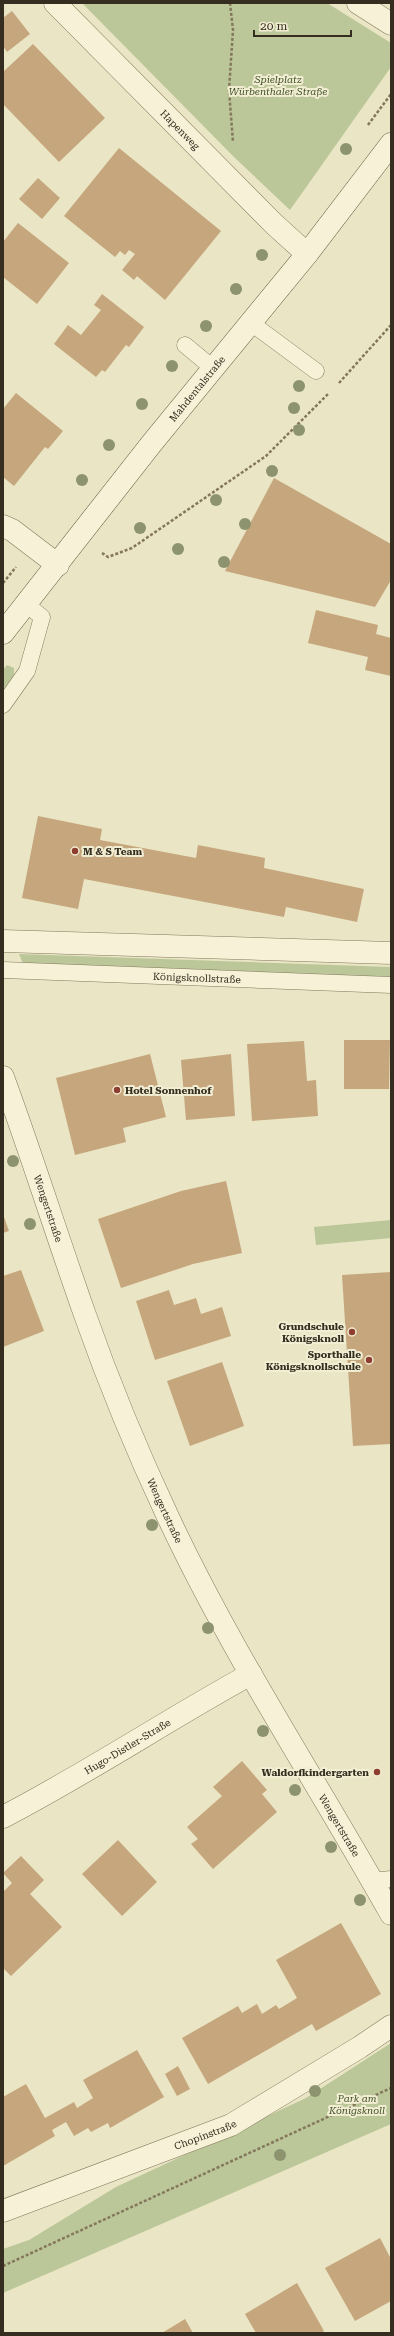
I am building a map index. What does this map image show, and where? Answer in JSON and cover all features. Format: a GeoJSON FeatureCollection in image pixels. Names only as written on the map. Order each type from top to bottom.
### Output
{"type":"FeatureCollection","features":[{"type":"Feature","properties":{"kind":"street","name":"Hapenweg"},"geometry":{"type":"LineString","coordinates":[[55,3],[280,230],[307,254]]}},
{"type":"Feature","properties":{"kind":"street"},"geometry":{"type":"LineString","coordinates":[[358,3],[391,24]]}},
{"type":"Feature","properties":{"kind":"street","name":"Mahdentalstraße"},"geometry":{"type":"LineString","coordinates":[[3,633],[152,443],[307,254],[391,144]]}},
{"type":"Feature","properties":{"kind":"street"},"geometry":{"type":"LineString","coordinates":[[3,526],[12,530],[58,564]]}},
{"type":"Feature","properties":{"kind":"street"},"geometry":{"type":"LineString","coordinates":[[3,941],[391,953]]}},
{"type":"Feature","properties":{"kind":"street","name":"Wengertstraße"},"geometry":{"type":"LineString","coordinates":[[3,1077],[85,1317],[123,1416],[194,1571],[251,1674],[382,1880],[391,1914]]}},
{"type":"Feature","properties":{"kind":"street","name":"Hugo-Distler-Straße"},"geometry":{"type":"LineString","coordinates":[[3,1817],[56,1789],[203,1700],[251,1674]]}},
{"type":"Feature","properties":{"kind":"street","name":"Chopinstraße"},"geometry":{"type":"LineString","coordinates":[[3,2211],[231,2125],[360,2047],[391,2026]]}},
{"type":"Feature","properties":{"kind":"lane"},"geometry":{"type":"LineString","coordinates":[[251,323],[316,370]]}},
{"type":"Feature","properties":{"kind":"lane"},"geometry":{"type":"LineString","coordinates":[[185,345],[214,368]]}},
{"type":"Feature","properties":{"kind":"lane"},"geometry":{"type":"LineString","coordinates":[[3,706],[27,671],[42,618],[26,604]]}},
{"type":"Feature","properties":{"kind":"lane","name":"Königsknollstraße"},"geometry":{"type":"LineString","coordinates":[[3,970],[391,985]]}},
{"type":"Feature","properties":{"kind":"path"},"geometry":{"type":"LineString","coordinates":[[224,174],[234,157],[229,90],[233,30],[230,3]]}},
{"type":"Feature","properties":{"kind":"path"},"geometry":{"type":"LineString","coordinates":[[338,384],[391,325]]}},
{"type":"Feature","properties":{"kind":"path"},"geometry":{"type":"LineString","coordinates":[[108,557],[132,548],[266,456],[333,390]]}},
{"type":"Feature","properties":{"kind":"path"},"geometry":{"type":"LineString","coordinates":[[3,2266],[391,2088]]}},
{"type":"Feature","properties":{"kind":"green space","name":"Spielplatz Würbenthaler Straße"},"geometry":{"type":"Polygon","coordinates":[[[82,3],[327,3],[391,43],[391,67],[290,210],[234,157],[82,3]]]}},
{"type":"Feature","properties":{"kind":"green space"},"geometry":{"type":"Polygon","coordinates":[[[7,665],[14,668],[14,675],[3,690],[3,670],[7,665]]]}},
{"type":"Feature","properties":{"kind":"green space"},"geometry":{"type":"Polygon","coordinates":[[[19,954],[391,967],[391,983],[24,966],[19,954]]]}},
{"type":"Feature","properties":{"kind":"green space"},"geometry":{"type":"Polygon","coordinates":[[[391,1220],[391,1238],[316,1245],[314,1227],[391,1220]]]}},
{"type":"Feature","properties":{"kind":"green space","name":"Park am Königsknoll"},"geometry":{"type":"Polygon","coordinates":[[[391,2043],[391,2124],[3,2293],[3,2249],[29,2240],[116,2187],[306,2098],[391,2043]]]}},
{"type":"Feature","properties":{"kind":"building"},"geometry":{"type":"Polygon","coordinates":[[[12,11],[30,34],[7,52],[3,46],[3,18],[12,11]]]}},
{"type":"Feature","properties":{"kind":"building"},"geometry":{"type":"Polygon","coordinates":[[[33,44],[105,118],[59,162],[3,104],[3,72],[33,44]]]}},
{"type":"Feature","properties":{"kind":"building"},"geometry":{"type":"Polygon","coordinates":[[[119,148],[221,231],[165,300],[137,276],[134,280],[122,270],[135,254],[129,250],[125,255],[120,251],[115,257],[64,216],[119,148]]]}},
{"type":"Feature","properties":{"kind":"building"},"geometry":{"type":"Polygon","coordinates":[[[38,178],[60,198],[42,219],[19,199],[38,178]]]}},
{"type":"Feature","properties":{"kind":"building"},"geometry":{"type":"Polygon","coordinates":[[[18,223],[69,263],[37,304],[3,277],[3,242],[18,223]]]}},
{"type":"Feature","properties":{"kind":"building"},"geometry":{"type":"Polygon","coordinates":[[[102,294],[144,327],[129,347],[126,345],[105,372],[102,370],[96,377],[54,344],[68,325],[81,335],[101,310],[94,305],[102,294]]]}},
{"type":"Feature","properties":{"kind":"building"},"geometry":{"type":"Polygon","coordinates":[[[16,393],[63,431],[48,449],[45,447],[14,486],[3,477],[3,409],[16,393]]]}},
{"type":"Feature","properties":{"kind":"building"},"geometry":{"type":"Polygon","coordinates":[[[274,478],[391,544],[391,580],[375,607],[225,571],[274,478]]]}},
{"type":"Feature","properties":{"kind":"building"},"geometry":{"type":"Polygon","coordinates":[[[316,610],[378,625],[376,634],[391,638],[391,676],[365,670],[368,657],[308,643],[316,610]]]}},
{"type":"Feature","properties":{"kind":"building"},"geometry":{"type":"Polygon","coordinates":[[[38,816],[102,829],[100,840],[196,858],[198,845],[265,858],[264,868],[364,889],[357,922],[286,907],[284,917],[84,879],[78,909],[22,898],[38,816]]]}},
{"type":"Feature","properties":{"kind":"building"},"geometry":{"type":"Polygon","coordinates":[[[344,1040],[390,1040],[389,1089],[344,1089],[344,1040]]]}},
{"type":"Feature","properties":{"kind":"building"},"geometry":{"type":"Polygon","coordinates":[[[304,1041],[307,1081],[316,1080],[318,1116],[252,1121],[247,1044],[304,1041]]]}},
{"type":"Feature","properties":{"kind":"building"},"geometry":{"type":"Polygon","coordinates":[[[150,1054],[166,1117],[123,1128],[126,1142],[75,1155],[56,1078],[150,1054]]]}},
{"type":"Feature","properties":{"kind":"building"},"geometry":{"type":"Polygon","coordinates":[[[231,1054],[235,1116],[186,1120],[181,1060],[231,1054]]]}},
{"type":"Feature","properties":{"kind":"building"},"geometry":{"type":"Polygon","coordinates":[[[226,1181],[242,1253],[193,1264],[121,1288],[98,1219],[181,1191],[226,1181]]]}},
{"type":"Feature","properties":{"kind":"building"},"geometry":{"type":"Polygon","coordinates":[[[3,1214],[9,1231],[3,1233],[3,1214]]]}},
{"type":"Feature","properties":{"kind":"building"},"geometry":{"type":"Polygon","coordinates":[[[21,1270],[44,1331],[3,1347],[3,1276],[21,1270]]]}},
{"type":"Feature","properties":{"kind":"building","name":"Sporthalle Königsknollschule"},"geometry":{"type":"Polygon","coordinates":[[[391,1272],[391,1444],[353,1446],[342,1275],[391,1272]]]}},
{"type":"Feature","properties":{"kind":"building"},"geometry":{"type":"Polygon","coordinates":[[[169,1290],[174,1305],[196,1298],[201,1314],[222,1307],[231,1336],[155,1360],[136,1301],[169,1290]]]}},
{"type":"Feature","properties":{"kind":"building"},"geometry":{"type":"Polygon","coordinates":[[[222,1362],[244,1426],[190,1446],[167,1381],[222,1362]]]}},
{"type":"Feature","properties":{"kind":"building"},"geometry":{"type":"Polygon","coordinates":[[[242,1761],[267,1790],[262,1794],[277,1812],[213,1869],[191,1844],[198,1839],[187,1827],[222,1796],[213,1787],[242,1761]]]}},
{"type":"Feature","properties":{"kind":"building"},"geometry":{"type":"Polygon","coordinates":[[[118,1840],[157,1882],[122,1916],[82,1874],[118,1840]]]}},
{"type":"Feature","properties":{"kind":"building"},"geometry":{"type":"Polygon","coordinates":[[[21,1856],[44,1880],[30,1894],[62,1927],[11,1976],[3,1968],[3,1892],[12,1883],[3,1873],[21,1856]]]}},
{"type":"Feature","properties":{"kind":"building"},"geometry":{"type":"Polygon","coordinates":[[[341,1923],[381,1994],[316,2031],[312,2024],[208,2084],[182,2038],[238,2006],[242,2013],[257,2004],[262,2014],[276,2005],[279,2009],[297,1998],[276,1960],[341,1923]]]}},
{"type":"Feature","properties":{"kind":"building"},"geometry":{"type":"Polygon","coordinates":[[[137,2050],[164,2097],[110,2128],[108,2123],[91,2132],[88,2128],[74,2136],[66,2122],[52,2130],[55,2136],[3,2166],[3,2097],[26,2084],[45,2118],[74,2102],[77,2108],[93,2098],[83,2080],[137,2050]]]}},
{"type":"Feature","properties":{"kind":"building"},"geometry":{"type":"Polygon","coordinates":[[[178,2066],[190,2089],[177,2096],[165,2074],[178,2066]]]}},
{"type":"Feature","properties":{"kind":"building"},"geometry":{"type":"Polygon","coordinates":[[[380,2238],[391,2259],[391,2301],[355,2321],[325,2268],[380,2238]]]}},
{"type":"Feature","properties":{"kind":"building"},"geometry":{"type":"Polygon","coordinates":[[[297,2283],[324,2331],[321,2333],[256,2333],[245,2314],[297,2283]]]}},
{"type":"Feature","properties":{"kind":"building"},"geometry":{"type":"Polygon","coordinates":[[[185,2319],[193,2333],[162,2333],[185,2319]]]}},
{"type":"Feature","properties":{"kind":"place","name":"M & S Team"},"geometry":{"type":"Point","coordinates":[75,851]}},
{"type":"Feature","properties":{"kind":"place","name":"Hotel Sonnenhof"},"geometry":{"type":"Point","coordinates":[117,1090]}},
{"type":"Feature","properties":{"kind":"place","name":"Grundschule Königsknoll"},"geometry":{"type":"Point","coordinates":[352,1332]}},
{"type":"Feature","properties":{"kind":"place","name":"Sporthalle Königsknollschule"},"geometry":{"type":"Point","coordinates":[369,1360]}},
{"type":"Feature","properties":{"kind":"place","name":"Waldorfkindergarten"},"geometry":{"type":"Point","coordinates":[377,1772]}}]}
